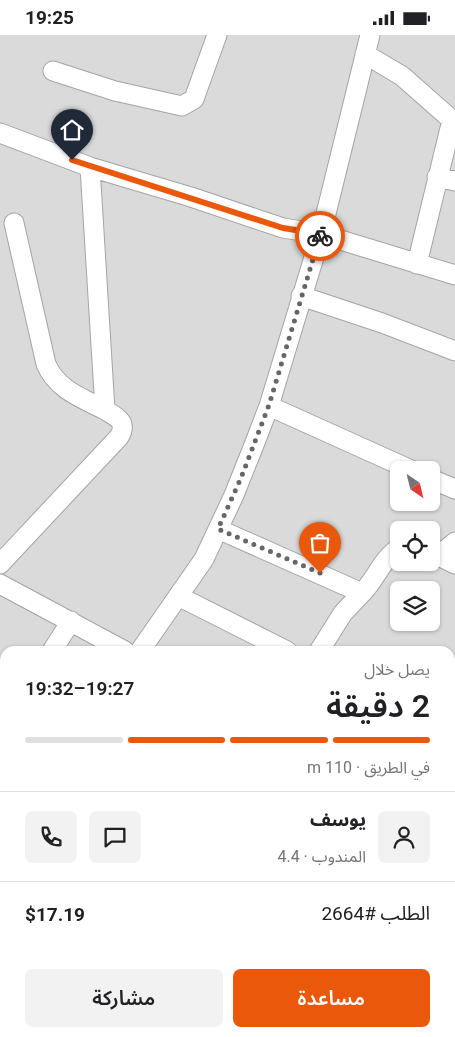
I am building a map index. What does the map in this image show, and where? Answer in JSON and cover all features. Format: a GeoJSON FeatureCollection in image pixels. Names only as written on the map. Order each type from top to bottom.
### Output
{"type":"FeatureCollection","features":[{"type":"Feature","properties":{"kind":"street"},"geometry":{"type":"LineString","coordinates":[[53,71],[115,91],[182,106],[194,99],[217,35]]}},
{"type":"Feature","properties":{"kind":"street"},"geometry":{"type":"LineString","coordinates":[[143,646],[204,559],[238,487],[269,405],[321,234],[370,35]]}},
{"type":"Feature","properties":{"kind":"street"},"geometry":{"type":"LineString","coordinates":[[365,54],[402,76],[453,121],[446,179],[417,265]]}},
{"type":"Feature","properties":{"kind":"street"},"geometry":{"type":"LineString","coordinates":[[0,133],[90,167],[191,197],[283,228],[321,234],[417,265],[455,275]]}},
{"type":"Feature","properties":{"kind":"street"},"geometry":{"type":"LineString","coordinates":[[90,167],[105,411]]}},
{"type":"Feature","properties":{"kind":"street"},"geometry":{"type":"LineString","coordinates":[[0,564],[119,437],[123,426],[121,420],[62,387],[49,372],[14,223]]}},
{"type":"Feature","properties":{"kind":"street"},"geometry":{"type":"LineString","coordinates":[[301,296],[382,323],[455,351]]}},
{"type":"Feature","properties":{"kind":"street"},"geometry":{"type":"LineString","coordinates":[[269,405],[392,461]]}},
{"type":"Feature","properties":{"kind":"street"},"geometry":{"type":"LineString","coordinates":[[440,483],[455,489]]}},
{"type":"Feature","properties":{"kind":"street"},"geometry":{"type":"LineString","coordinates":[[218,529],[362,593]]}},
{"type":"Feature","properties":{"kind":"street"},"geometry":{"type":"LineString","coordinates":[[440,551],[455,542]]}},
{"type":"Feature","properties":{"kind":"street"},"geometry":{"type":"LineString","coordinates":[[322,646],[343,613],[373,581],[390,556]]}},
{"type":"Feature","properties":{"kind":"street"},"geometry":{"type":"LineString","coordinates":[[440,557],[455,565]]}},
{"type":"Feature","properties":{"kind":"street"},"geometry":{"type":"LineString","coordinates":[[0,584],[116,646]]}},
{"type":"Feature","properties":{"kind":"street"},"geometry":{"type":"LineString","coordinates":[[178,596],[270,646]]}},
{"type":"Feature","properties":{"kind":"street"},"geometry":{"type":"LineString","coordinates":[[55,646],[71,621]]}},
{"type":"Feature","properties":{"kind":"shaded area"},"geometry":{"type":"Polygon","coordinates":[[[0,35],[455,35],[455,646],[0,646],[0,35]]]}},
{"type":"Feature","properties":{"kind":"way so far"},"geometry":{"type":"LineString","coordinates":[[320,236],[269,405],[241,478],[218,529],[320,573]]}},
{"type":"Feature","properties":{"kind":"route"},"geometry":{"type":"LineString","coordinates":[[72,160],[283,228],[321,234],[320,236]]}}]}
